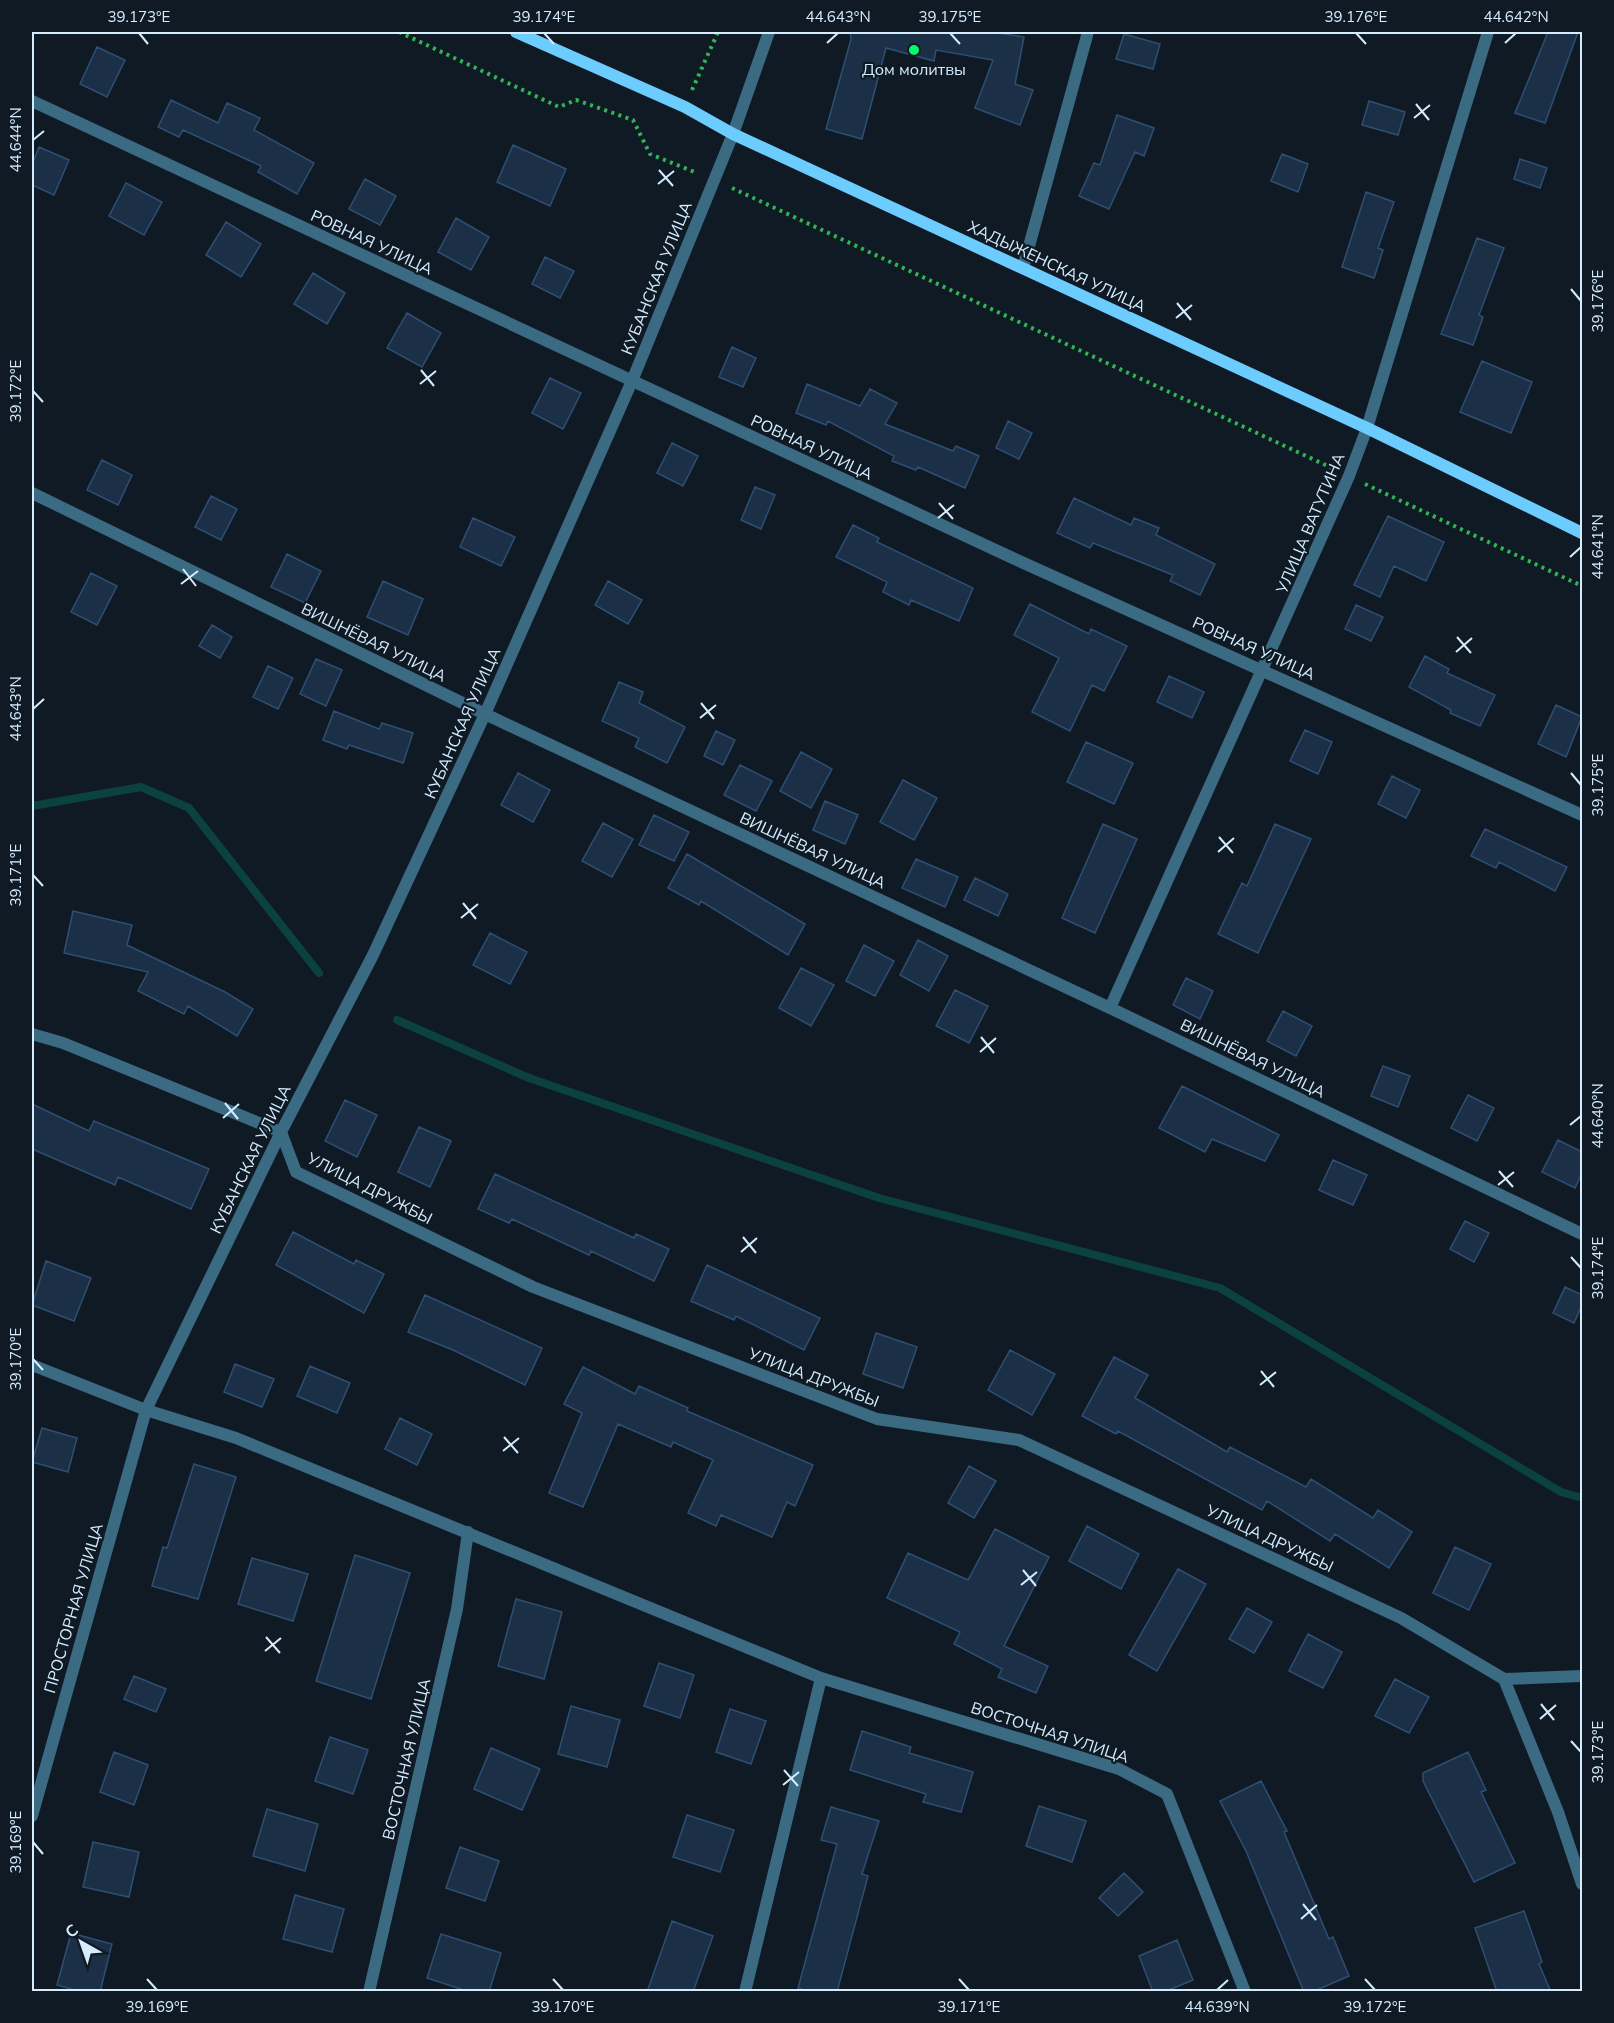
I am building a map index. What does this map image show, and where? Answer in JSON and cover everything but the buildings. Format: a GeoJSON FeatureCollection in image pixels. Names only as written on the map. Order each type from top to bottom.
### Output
{"type":"FeatureCollection","features":[{"type":"Feature","properties":{"kind":"main road","name":"ХАДЫЖЕНСКАЯ УЛИЦА"},"geometry":{"type":"LineString","coordinates":[[516,32],[685,107],[733,134],[1366,428],[1582,533]]}},
{"type":"Feature","properties":{"kind":"street","name":"КУБАНСКАЯ УЛИЦА"},"geometry":{"type":"LineString","coordinates":[[146,1410],[281,1132],[373,955],[484,714],[632,381],[733,134],[768,32]]}},
{"type":"Feature","properties":{"kind":"street"},"geometry":{"type":"LineString","coordinates":[[1023,268],[1088,32]]}},
{"type":"Feature","properties":{"kind":"street","name":"УЛИЦА ВАТУТИНА"},"geometry":{"type":"LineString","coordinates":[[1110,1008],[1264,670],[1349,476],[1366,428],[1488,32]]}},
{"type":"Feature","properties":{"kind":"street","name":"РОВНАЯ УЛИЦА"},"geometry":{"type":"LineString","coordinates":[[32,101],[632,381],[1582,815]]}},
{"type":"Feature","properties":{"kind":"street","name":"ВИШНЁВАЯ УЛИЦА"},"geometry":{"type":"LineString","coordinates":[[32,493],[484,714],[1110,1008],[1582,1234]]}},
{"type":"Feature","properties":{"kind":"street"},"geometry":{"type":"LineString","coordinates":[[32,1034],[63,1043],[281,1132]]}},
{"type":"Feature","properties":{"kind":"street","name":"УЛИЦА ДРУЖБЫ"},"geometry":{"type":"LineString","coordinates":[[281,1132],[296,1172],[533,1287],[877,1419],[1019,1440],[1401,1618],[1504,1679]]}},
{"type":"Feature","properties":{"kind":"street","name":"ВОСТОЧНАЯ УЛИЦА"},"geometry":{"type":"LineString","coordinates":[[32,1365],[146,1410],[236,1438],[821,1678],[1119,1769],[1167,1794],[1245,1992]]}},
{"type":"Feature","properties":{"kind":"street","name":"ПРОСТОРНАЯ УЛИЦА"},"geometry":{"type":"LineString","coordinates":[[32,1816],[146,1410]]}},
{"type":"Feature","properties":{"kind":"street","name":"ВОСТОЧНАЯ УЛИЦА"},"geometry":{"type":"LineString","coordinates":[[369,1992],[457,1609],[468,1532]]}},
{"type":"Feature","properties":{"kind":"street"},"geometry":{"type":"LineString","coordinates":[[1582,1676],[1504,1679],[1558,1812],[1582,1884]]}},
{"type":"Feature","properties":{"kind":"street"},"geometry":{"type":"LineString","coordinates":[[746,1992],[821,1678]]}},
{"type":"Feature","properties":{"kind":"path"},"geometry":{"type":"LineString","coordinates":[[399,32],[559,107],[576,100],[633,120],[650,154],[714,180],[1582,586]]}},
{"type":"Feature","properties":{"kind":"path"},"geometry":{"type":"LineString","coordinates":[[685,107],[718,32]]}},
{"type":"Feature","properties":{"kind":"waterway"},"geometry":{"type":"LineString","coordinates":[[32,806],[141,787],[189,808],[319,973]]}},
{"type":"Feature","properties":{"kind":"waterway"},"geometry":{"type":"LineString","coordinates":[[397,1020],[529,1078],[879,1198],[1220,1288],[1561,1492],[1582,1498]]}},
{"type":"Feature","properties":{"kind":"place","name":"Дом молитвы"},"geometry":{"type":"Point","coordinates":[914,50]}}]}
